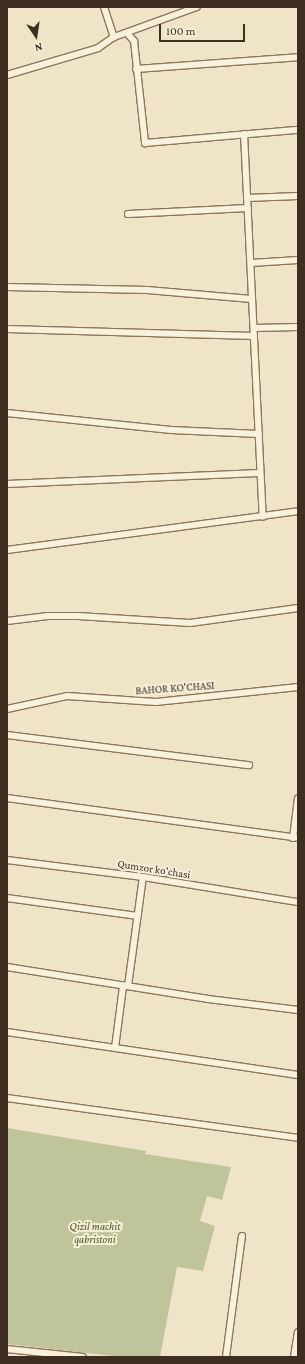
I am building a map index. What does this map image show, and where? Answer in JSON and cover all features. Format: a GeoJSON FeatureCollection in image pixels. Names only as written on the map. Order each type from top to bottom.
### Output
{"type":"FeatureCollection","features":[{"type":"Feature","properties":{"kind":"street"},"geometry":{"type":"LineString","coordinates":[[104,7],[114,37]]}},
{"type":"Feature","properties":{"kind":"street"},"geometry":{"type":"LineString","coordinates":[[7,75],[98,48],[114,37],[197,7]]}},
{"type":"Feature","properties":{"kind":"street"},"geometry":{"type":"LineString","coordinates":[[127,32],[134,41],[145,143],[298,130]]}},
{"type":"Feature","properties":{"kind":"street"},"geometry":{"type":"LineString","coordinates":[[136,69],[298,57]]}},
{"type":"Feature","properties":{"kind":"street"},"geometry":{"type":"LineString","coordinates":[[244,134],[262,517]]}},
{"type":"Feature","properties":{"kind":"street"},"geometry":{"type":"LineString","coordinates":[[247,198],[298,196]]}},
{"type":"Feature","properties":{"kind":"street"},"geometry":{"type":"LineString","coordinates":[[128,214],[248,208]]}},
{"type":"Feature","properties":{"kind":"street"},"geometry":{"type":"LineString","coordinates":[[251,263],[298,260]]}},
{"type":"Feature","properties":{"kind":"street"},"geometry":{"type":"LineString","coordinates":[[7,286],[147,290],[252,299]]}},
{"type":"Feature","properties":{"kind":"street"},"geometry":{"type":"LineString","coordinates":[[254,328],[298,327]]}},
{"type":"Feature","properties":{"kind":"street"},"geometry":{"type":"LineString","coordinates":[[7,330],[254,336]]}},
{"type":"Feature","properties":{"kind":"street"},"geometry":{"type":"LineString","coordinates":[[7,413],[171,430],[259,434]]}},
{"type":"Feature","properties":{"kind":"street"},"geometry":{"type":"LineString","coordinates":[[7,484],[260,473]]}},
{"type":"Feature","properties":{"kind":"street"},"geometry":{"type":"LineString","coordinates":[[7,550],[298,511]]}},
{"type":"Feature","properties":{"kind":"street"},"geometry":{"type":"LineString","coordinates":[[7,621],[48,616],[78,616],[190,623],[298,608]]}},
{"type":"Feature","properties":{"kind":"street","name":"BAHOR KO'CHASI"},"geometry":{"type":"LineString","coordinates":[[7,709],[67,696],[156,702],[298,687]]}},
{"type":"Feature","properties":{"kind":"street"},"geometry":{"type":"LineString","coordinates":[[7,734],[249,765]]}},
{"type":"Feature","properties":{"kind":"street"},"geometry":{"type":"LineString","coordinates":[[7,798],[296,838],[298,798]]}},
{"type":"Feature","properties":{"kind":"street","name":"Qumzor ko'chasi"},"geometry":{"type":"LineString","coordinates":[[7,860],[143,877],[298,902]]}},
{"type":"Feature","properties":{"kind":"street"},"geometry":{"type":"LineString","coordinates":[[115,1048],[138,916],[143,877]]}},
{"type":"Feature","properties":{"kind":"street"},"geometry":{"type":"LineString","coordinates":[[7,898],[138,916]]}},
{"type":"Feature","properties":{"kind":"street"},"geometry":{"type":"LineString","coordinates":[[7,967],[125,986],[298,1010]]}},
{"type":"Feature","properties":{"kind":"street"},"geometry":{"type":"LineString","coordinates":[[7,1032],[298,1075]]}},
{"type":"Feature","properties":{"kind":"street"},"geometry":{"type":"LineString","coordinates":[[7,1098],[298,1138]]}},
{"type":"Feature","properties":{"kind":"street"},"geometry":{"type":"LineString","coordinates":[[226,1357],[242,1236]]}},
{"type":"Feature","properties":{"kind":"street"},"geometry":{"type":"LineString","coordinates":[[294,1357],[298,1332]]}},
{"type":"Feature","properties":{"kind":"street"},"geometry":{"type":"LineString","coordinates":[[7,1348],[83,1357]]}},
{"type":"Feature","properties":{"kind":"green space","name":"Qizil machit qabristoni"},"geometry":{"type":"Polygon","coordinates":[[[7,1128],[146,1151],[145,1154],[231,1167],[222,1200],[207,1196],[200,1221],[215,1226],[203,1271],[177,1267],[160,1357],[122,1357],[7,1344],[7,1128]]]}}]}
